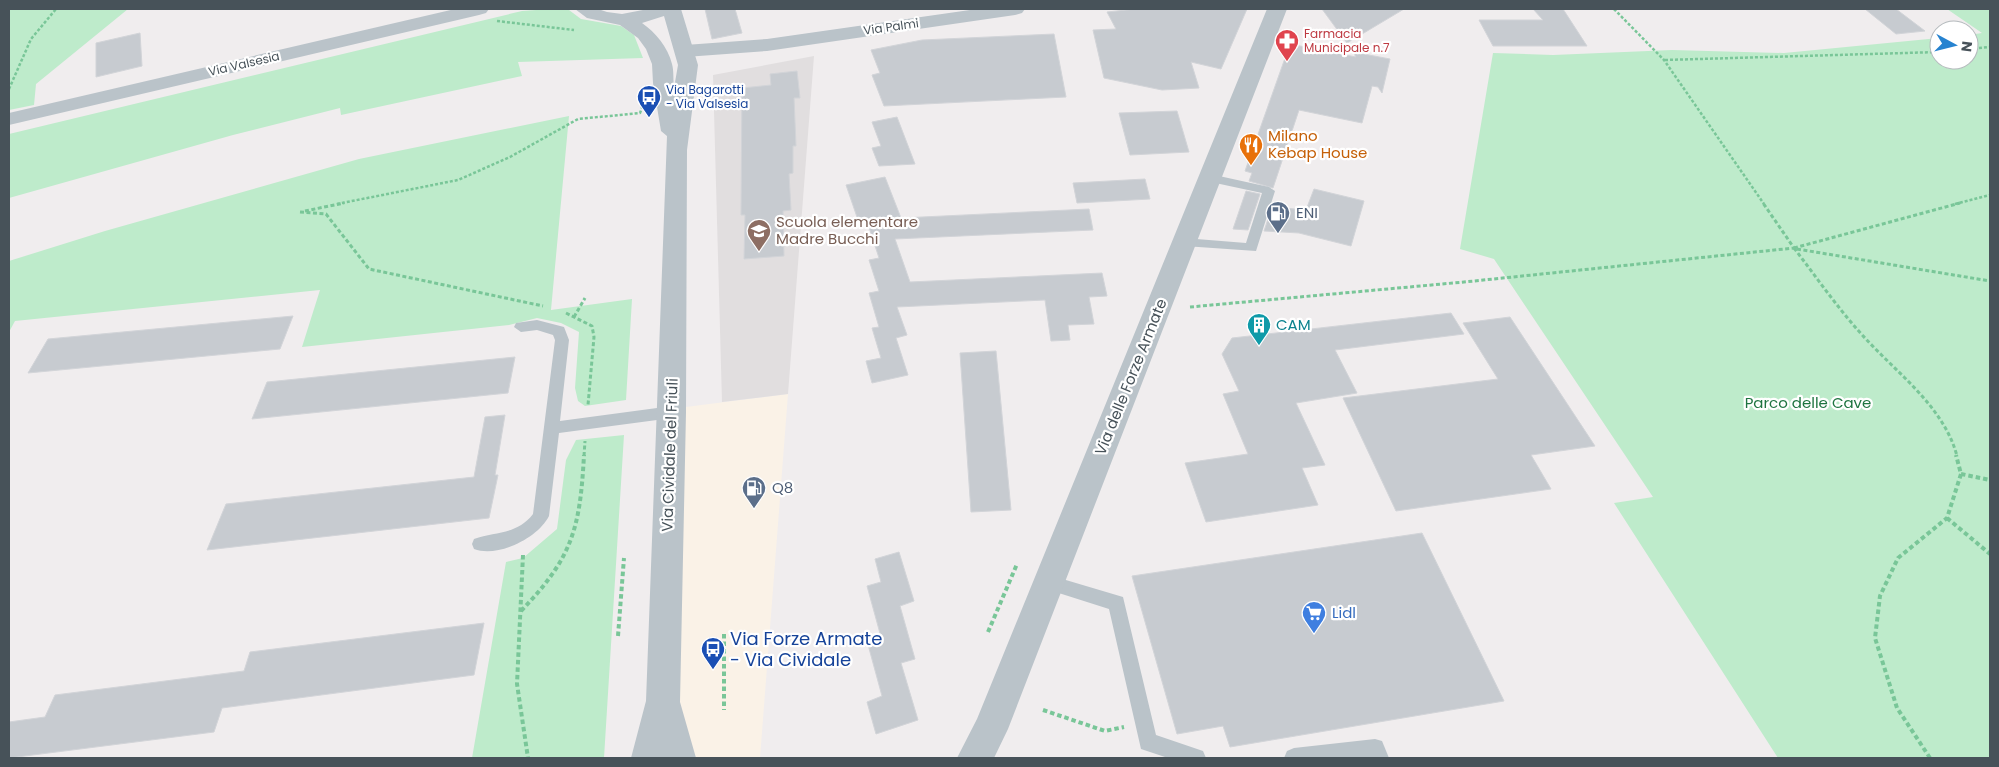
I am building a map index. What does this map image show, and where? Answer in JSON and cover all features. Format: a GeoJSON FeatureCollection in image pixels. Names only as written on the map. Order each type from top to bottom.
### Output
{"type":"FeatureCollection","features":[{"type":"Feature","properties":{"kind":"street","name":"Via Valsesia"},"geometry":{"type":"LineString","coordinates":[[9,119],[479,9]]}},
{"type":"Feature","properties":{"kind":"street"},"geometry":{"type":"LineString","coordinates":[[585,9],[600,16],[624,19],[646,16],[664,9]]}},
{"type":"Feature","properties":{"kind":"street","name":"Via Cividale del Friuli"},"geometry":{"type":"LineString","coordinates":[[649,758],[663,701],[672,412],[676,150],[687,58],[672,9]]}},
{"type":"Feature","properties":{"kind":"street","name":"Via Palmi"},"geometry":{"type":"LineString","coordinates":[[662,73],[687,58],[710,61],[767,45],[1015,9]]}},
{"type":"Feature","properties":{"kind":"street","name":"Via delle Forze Armate"},"geometry":{"type":"LineString","coordinates":[[983,749],[1210,178],[1271,14]]}},
{"type":"Feature","properties":{"kind":"street","name":"Via Cividale del Friuli"},"geometry":{"type":"LineString","coordinates":[[624,19],[645,34],[656,49],[676,150]]}},
{"type":"Feature","properties":{"kind":"street"},"geometry":{"type":"LineString","coordinates":[[663,701],[678,758]]}},
{"type":"Feature","properties":{"kind":"lane"},"geometry":{"type":"LineString","coordinates":[[1184,242],[1251,248],[1269,191],[1210,178]]}},
{"type":"Feature","properties":{"kind":"lane"},"geometry":{"type":"LineString","coordinates":[[480,544],[511,540],[524,534],[534,526],[541,516],[562,340],[559,331],[537,325],[521,327]]}},
{"type":"Feature","properties":{"kind":"lane"},"geometry":{"type":"LineString","coordinates":[[552,428],[672,412]]}},
{"type":"Feature","properties":{"kind":"lane"},"geometry":{"type":"LineString","coordinates":[[1049,582],[1117,603],[1148,742],[1196,758]]}},
{"type":"Feature","properties":{"kind":"lane"},"geometry":{"type":"LineString","coordinates":[[1294,758],[1375,748],[1379,758]]}},
{"type":"Feature","properties":{"kind":"path"},"geometry":{"type":"LineString","coordinates":[[9,89],[32,38],[56,9]]}},
{"type":"Feature","properties":{"kind":"path"},"geometry":{"type":"LineString","coordinates":[[1614,9],[1664,60],[1825,290],[1864,337],[1904,377],[1944,424],[1954,446],[1960,474],[1947,518],[1898,558],[1880,596],[1875,638],[1897,708],[1930,758]]}},
{"type":"Feature","properties":{"kind":"path"},"geometry":{"type":"LineString","coordinates":[[497,20],[574,30]]}},
{"type":"Feature","properties":{"kind":"path"},"geometry":{"type":"LineString","coordinates":[[1664,60],[1929,53]]}},
{"type":"Feature","properties":{"kind":"path"},"geometry":{"type":"LineString","coordinates":[[552,308],[508,297],[369,269],[326,214],[300,212],[458,180],[510,157],[578,119],[640,113],[647,95],[662,73]]}},
{"type":"Feature","properties":{"kind":"path"},"geometry":{"type":"LineString","coordinates":[[1794,248],[1990,195]]}},
{"type":"Feature","properties":{"kind":"path"},"geometry":{"type":"LineString","coordinates":[[1794,248],[1990,281]]}},
{"type":"Feature","properties":{"kind":"path","name":"Via delle Forze Armate"},"geometry":{"type":"LineString","coordinates":[[1190,307],[1464,282],[1794,248]]}},
{"type":"Feature","properties":{"kind":"path"},"geometry":{"type":"LineString","coordinates":[[559,331],[576,316],[585,298]]}},
{"type":"Feature","properties":{"kind":"path"},"geometry":{"type":"LineString","coordinates":[[520,611],[542,591],[562,560],[578,524],[594,337],[592,326],[576,316],[560,311]]}},
{"type":"Feature","properties":{"kind":"path"},"geometry":{"type":"LineString","coordinates":[[1960,474],[1990,480]]}},
{"type":"Feature","properties":{"kind":"path"},"geometry":{"type":"LineString","coordinates":[[1947,518],[1990,554]]}},
{"type":"Feature","properties":{"kind":"path"},"geometry":{"type":"LineString","coordinates":[[524,534],[517,684],[528,758]]}},
{"type":"Feature","properties":{"kind":"path"},"geometry":{"type":"LineString","coordinates":[[618,636],[624,558]]}},
{"type":"Feature","properties":{"kind":"path"},"geometry":{"type":"LineString","coordinates":[[988,632],[1017,564]]}},
{"type":"Feature","properties":{"kind":"path"},"geometry":{"type":"LineString","coordinates":[[724,634],[724,710]]}},
{"type":"Feature","properties":{"kind":"path"},"geometry":{"type":"LineString","coordinates":[[1043,710],[1105,731],[1144,723]]}},
{"type":"Feature","properties":{"kind":"shaded area","name":"Scuola elementare Madre Bucchi"},"geometry":{"type":"Polygon","coordinates":[[[814,56],[788,394],[722,402],[713,75],[814,56]]]}},
{"type":"Feature","properties":{"kind":"shaded area"},"geometry":{"type":"Polygon","coordinates":[[[788,394],[760,758],[678,758],[669,720],[678,408],[788,394]]]}},
{"type":"Feature","properties":{"kind":"green space"},"geometry":{"type":"Polygon","coordinates":[[[9,9],[128,9],[36,84],[34,105],[9,110],[9,9]]]}},
{"type":"Feature","properties":{"kind":"green space","name":"Parco delle Cave"},"geometry":{"type":"Polygon","coordinates":[[[1947,9],[1990,9],[1990,758],[1778,758],[1614,503],[1653,497],[1494,259],[1460,249],[1493,53],[1553,55],[1672,50],[1784,53],[1929,39],[1929,70],[1979,70],[1979,33],[1982,33],[1979,31],[1979,20],[1963,20],[1947,9]]]}},
{"type":"Feature","properties":{"kind":"green space"},"geometry":{"type":"Polygon","coordinates":[[[569,10],[581,19],[621,26],[634,35],[643,58],[518,62],[522,76],[341,115],[340,108],[233,135],[9,198],[9,134],[522,11],[569,10]]]}},
{"type":"Feature","properties":{"kind":"green space"},"geometry":{"type":"Polygon","coordinates":[[[569,116],[551,310],[632,299],[626,400],[585,406],[578,401],[575,388],[579,332],[561,323],[537,318],[509,325],[302,347],[320,290],[15,321],[9,332],[9,261],[105,231],[359,159],[569,116]]]}},
{"type":"Feature","properties":{"kind":"green space"},"geometry":{"type":"Polygon","coordinates":[[[624,435],[604,758],[472,758],[506,562],[523,558],[557,529],[566,460],[576,440],[624,435]]]}},
{"type":"Feature","properties":{"kind":"building"},"geometry":{"type":"Polygon","coordinates":[[[705,9],[735,9],[742,33],[712,39],[705,9]]]}},
{"type":"Feature","properties":{"kind":"building"},"geometry":{"type":"Polygon","coordinates":[[[1136,9],[1247,9],[1221,69],[1191,62],[1199,88],[1162,90],[1104,78],[1093,30],[1116,29],[1107,12],[1136,9]]]}},
{"type":"Feature","properties":{"kind":"building"},"geometry":{"type":"Polygon","coordinates":[[[1322,9],[1404,9],[1347,43],[1322,9]]]}},
{"type":"Feature","properties":{"kind":"building"},"geometry":{"type":"Polygon","coordinates":[[[1533,9],[1563,9],[1587,46],[1493,46],[1479,20],[1543,20],[1533,9]]]}},
{"type":"Feature","properties":{"kind":"building"},"geometry":{"type":"Polygon","coordinates":[[[1865,9],[1896,9],[1925,31],[1896,34],[1865,9]]]}},
{"type":"Feature","properties":{"kind":"building"},"geometry":{"type":"Polygon","coordinates":[[[140,33],[142,66],[96,77],[96,43],[140,33]]]}},
{"type":"Feature","properties":{"kind":"building"},"geometry":{"type":"Polygon","coordinates":[[[1054,34],[1066,97],[884,106],[872,75],[880,73],[871,50],[922,40],[1054,34]]]}},
{"type":"Feature","properties":{"kind":"building"},"geometry":{"type":"Polygon","coordinates":[[[1290,44],[1356,57],[1353,52],[1390,59],[1382,93],[1378,87],[1372,86],[1362,123],[1299,110],[1273,188],[1249,181],[1252,173],[1245,171],[1290,44]]]}},
{"type":"Feature","properties":{"kind":"building"},"geometry":{"type":"Polygon","coordinates":[[[797,71],[800,98],[794,98],[796,146],[793,146],[793,173],[789,174],[791,210],[783,211],[784,256],[744,259],[745,215],[741,215],[742,88],[771,85],[770,74],[797,71]]]}},
{"type":"Feature","properties":{"kind":"building"},"geometry":{"type":"Polygon","coordinates":[[[1177,111],[1189,152],[1130,155],[1119,113],[1177,111]]]}},
{"type":"Feature","properties":{"kind":"building"},"geometry":{"type":"Polygon","coordinates":[[[897,117],[915,164],[879,166],[872,148],[881,146],[872,122],[897,117]]]}},
{"type":"Feature","properties":{"kind":"building"},"geometry":{"type":"Polygon","coordinates":[[[885,177],[901,218],[1089,209],[1093,230],[895,239],[910,282],[1102,273],[1107,296],[1089,297],[1094,324],[1068,325],[1070,340],[1051,341],[1045,300],[897,307],[907,335],[896,338],[908,375],[872,383],[866,361],[881,358],[872,328],[879,327],[869,293],[879,291],[869,260],[879,258],[866,218],[858,220],[846,185],[885,177]]]}},
{"type":"Feature","properties":{"kind":"building"},"geometry":{"type":"Polygon","coordinates":[[[1145,179],[1150,199],[1077,203],[1073,183],[1145,179]]]}},
{"type":"Feature","properties":{"kind":"building"},"geometry":{"type":"Polygon","coordinates":[[[1314,189],[1364,201],[1351,246],[1299,233],[1264,231],[1272,207],[1306,210],[1314,189]]]}},
{"type":"Feature","properties":{"kind":"building"},"geometry":{"type":"Polygon","coordinates":[[[1246,191],[1260,194],[1248,230],[1233,229],[1246,191]]]}},
{"type":"Feature","properties":{"kind":"building"},"geometry":{"type":"Polygon","coordinates":[[[1451,313],[1464,334],[1335,350],[1357,393],[1296,403],[1325,465],[1302,468],[1318,505],[1206,522],[1185,463],[1248,454],[1223,394],[1239,391],[1222,354],[1232,338],[1451,313]]]}},
{"type":"Feature","properties":{"kind":"building"},"geometry":{"type":"Polygon","coordinates":[[[293,316],[280,349],[28,373],[48,339],[293,316]]]}},
{"type":"Feature","properties":{"kind":"building"},"geometry":{"type":"Polygon","coordinates":[[[1510,317],[1595,446],[1531,455],[1551,489],[1396,511],[1343,398],[1498,379],[1463,323],[1510,317]]]}},
{"type":"Feature","properties":{"kind":"building"},"geometry":{"type":"Polygon","coordinates":[[[996,351],[1011,510],[971,512],[960,353],[996,351]]]}},
{"type":"Feature","properties":{"kind":"building"},"geometry":{"type":"Polygon","coordinates":[[[515,357],[508,393],[252,419],[267,382],[515,357]]]}},
{"type":"Feature","properties":{"kind":"building"},"geometry":{"type":"Polygon","coordinates":[[[505,415],[495,475],[498,475],[489,518],[207,550],[226,504],[474,477],[485,417],[505,415]]]}},
{"type":"Feature","properties":{"kind":"building"},"geometry":{"type":"Polygon","coordinates":[[[1422,533],[1504,701],[1230,747],[1223,726],[1177,734],[1132,576],[1422,533]]]}},
{"type":"Feature","properties":{"kind":"building"},"geometry":{"type":"Polygon","coordinates":[[[899,552],[914,601],[900,606],[915,659],[901,663],[918,720],[876,734],[867,702],[882,696],[867,641],[881,637],[867,586],[881,582],[875,559],[899,552]]]}},
{"type":"Feature","properties":{"kind":"building"},"geometry":{"type":"Polygon","coordinates":[[[484,623],[474,675],[222,708],[214,732],[9,758],[9,722],[45,717],[55,695],[244,671],[250,652],[484,623]]]}},
{"type":"Feature","properties":{"kind":"place","name":"Farmacia Municipale n.7"},"geometry":{"type":"Point","coordinates":[1287,62]}},
{"type":"Feature","properties":{"kind":"place","name":"Via Bagarotti - Via Valsesia"},"geometry":{"type":"Point","coordinates":[649,118]}},
{"type":"Feature","properties":{"kind":"place","name":"Milano Kebap House"},"geometry":{"type":"Point","coordinates":[1251,166]}},
{"type":"Feature","properties":{"kind":"place","name":"ENI"},"geometry":{"type":"Point","coordinates":[1278,234]}},
{"type":"Feature","properties":{"kind":"place","name":"Scuola elementare Madre Bucchi"},"geometry":{"type":"Point","coordinates":[759,252]}},
{"type":"Feature","properties":{"kind":"place","name":"CAM"},"geometry":{"type":"Point","coordinates":[1259,346]}},
{"type":"Feature","properties":{"kind":"place","name":"Q8"},"geometry":{"type":"Point","coordinates":[754,509]}},
{"type":"Feature","properties":{"kind":"place","name":"Lidl"},"geometry":{"type":"Point","coordinates":[1314,634]}},
{"type":"Feature","properties":{"kind":"place","name":"Via Forze Armate - Via Cividale"},"geometry":{"type":"Point","coordinates":[713,670]}}]}
